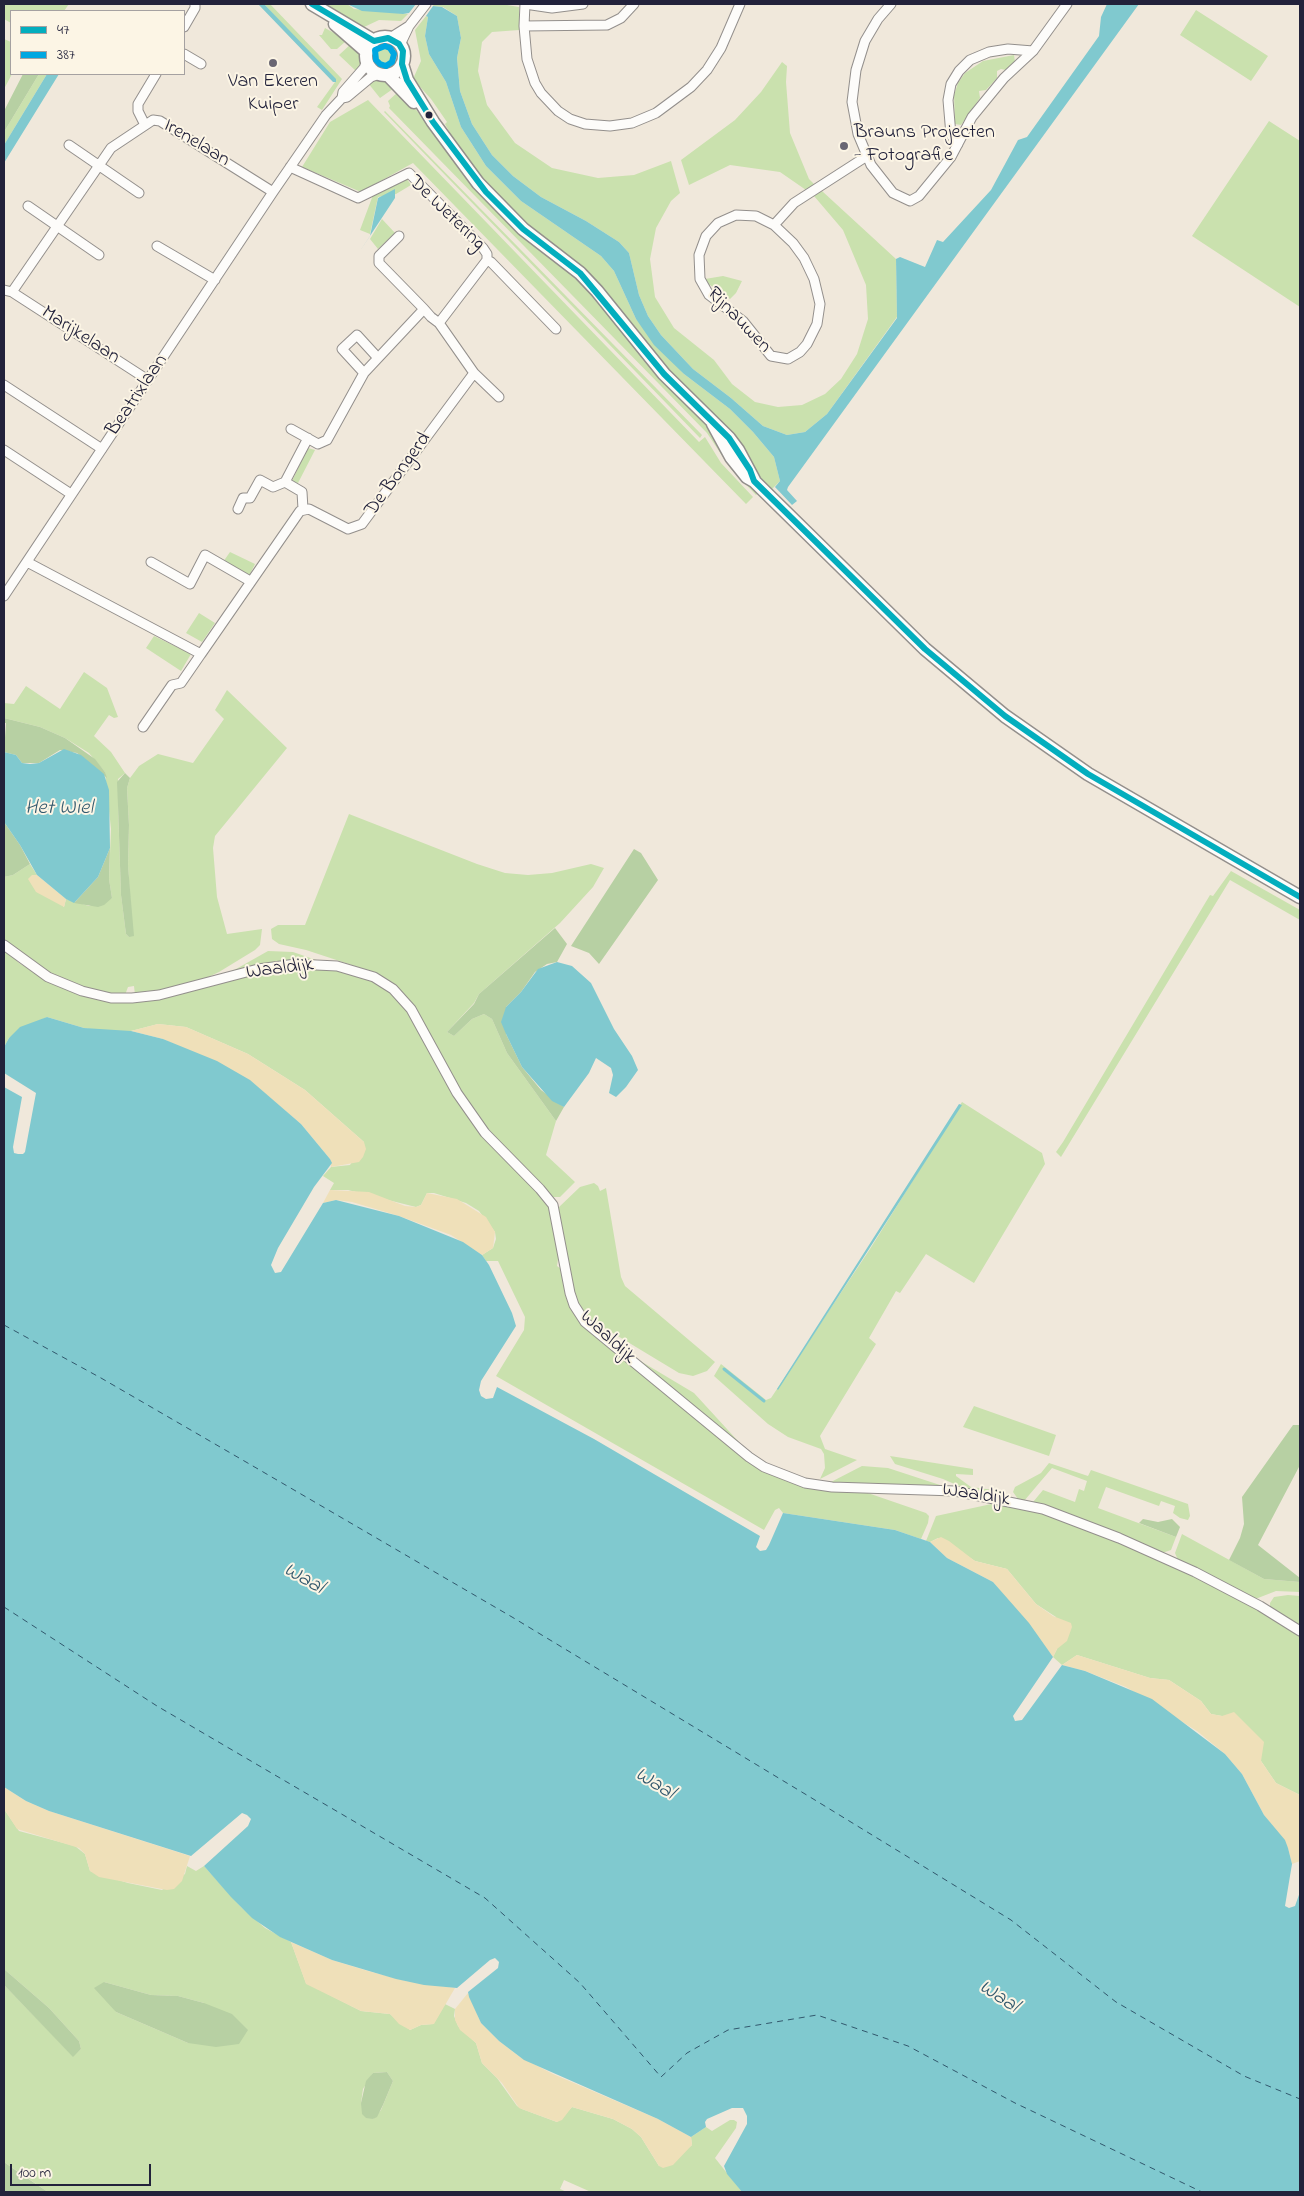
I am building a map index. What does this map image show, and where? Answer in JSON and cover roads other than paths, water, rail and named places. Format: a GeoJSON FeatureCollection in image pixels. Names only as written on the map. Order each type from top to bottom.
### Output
{"type":"FeatureCollection","features":[{"type":"Feature","properties":{"kind":"main road"},"geometry":{"type":"LineString","coordinates":[[312,4],[369,52],[371,69],[384,75],[433,122]]}},
{"type":"Feature","properties":{"kind":"main road"},"geometry":{"type":"LineString","coordinates":[[369,52],[380,38],[395,42],[404,53],[402,64],[398,70],[384,75]]}},
{"type":"Feature","properties":{"kind":"main road"},"geometry":{"type":"LineString","coordinates":[[402,64],[407,80],[433,122],[492,198],[523,229],[580,273],[597,291],[652,361],[713,424],[739,469],[754,481],[925,649],[1005,716],[1088,774],[1300,897]]}},
{"type":"Feature","properties":{"kind":"street"},"geometry":{"type":"LineString","coordinates":[[185,26],[195,8],[195,4]]}},
{"type":"Feature","properties":{"kind":"street"},"geometry":{"type":"LineString","coordinates":[[395,42],[426,4]]}},
{"type":"Feature","properties":{"kind":"street"},"geometry":{"type":"LineString","coordinates":[[584,4],[552,8],[525,4],[525,46],[531,73],[538,89],[549,102],[570,118],[585,124],[610,126],[632,123],[654,114],[692,87],[707,70],[721,48],[740,4]]}},
{"type":"Feature","properties":{"kind":"street"},"geometry":{"type":"LineString","coordinates":[[524,26],[607,25],[621,18],[634,4]]}},
{"type":"Feature","properties":{"kind":"street"},"geometry":{"type":"LineString","coordinates":[[891,4],[878,19],[865,41],[854,79],[852,102],[855,124],[867,156],[889,189],[910,201],[915,199],[951,157],[972,117],[988,97],[1033,51],[1067,4]]}},
{"type":"Feature","properties":{"kind":"street"},"geometry":{"type":"LineString","coordinates":[[958,144],[951,135],[948,107],[949,90],[955,75],[966,62],[989,52],[1008,49],[1033,51]]}},
{"type":"Feature","properties":{"kind":"street","name":"Beatrixlaan"},"geometry":{"type":"LineString","coordinates":[[4,596],[273,192],[326,115],[342,98],[369,52]]}},
{"type":"Feature","properties":{"kind":"street"},"geometry":{"type":"LineString","coordinates":[[185,55],[200,64]]}},
{"type":"Feature","properties":{"kind":"street"},"geometry":{"type":"LineString","coordinates":[[145,125],[138,111],[138,104],[155,75]]}},
{"type":"Feature","properties":{"kind":"street","name":"Beatrixlaan"},"geometry":{"type":"LineString","coordinates":[[342,98],[347,97],[372,77],[384,75]]}},
{"type":"Feature","properties":{"kind":"street","name":"Irenelaan"},"geometry":{"type":"LineString","coordinates":[[8,291],[115,145],[153,120],[160,121],[273,192]]}},
{"type":"Feature","properties":{"kind":"street"},"geometry":{"type":"LineString","coordinates":[[69,145],[139,194]]}},
{"type":"Feature","properties":{"kind":"street"},"geometry":{"type":"LineString","coordinates":[[774,225],[794,203],[867,156]]}},
{"type":"Feature","properties":{"kind":"street","name":"De Wetering"},"geometry":{"type":"LineString","coordinates":[[290,167],[358,198],[409,173],[483,248],[487,254],[486,260],[439,322]]}},
{"type":"Feature","properties":{"kind":"street"},"geometry":{"type":"LineString","coordinates":[[28,206],[99,256]]}},
{"type":"Feature","properties":{"kind":"street","name":"Rijnauwen"},"geometry":{"type":"LineString","coordinates":[[746,215],[756,216],[774,225],[793,243],[804,258],[812,273],[819,298],[819,314],[810,340],[800,352],[788,359],[771,356],[743,321],[709,295],[704,289],[698,268],[703,241],[709,231],[718,223],[736,216],[746,215]]}},
{"type":"Feature","properties":{"kind":"street"},"geometry":{"type":"LineString","coordinates":[[399,236],[379,256],[379,263],[424,310],[439,322],[474,373],[499,397]]}},
{"type":"Feature","properties":{"kind":"street"},"geometry":{"type":"LineString","coordinates":[[157,246],[214,280]]}},
{"type":"Feature","properties":{"kind":"street","name":"De Wetering"},"geometry":{"type":"LineString","coordinates":[[486,260],[491,262],[556,329]]}},
{"type":"Feature","properties":{"kind":"street","name":"Marijkelaan"},"geometry":{"type":"LineString","coordinates":[[8,291],[148,380]]}},
{"type":"Feature","properties":{"kind":"street"},"geometry":{"type":"LineString","coordinates":[[291,429],[318,444],[327,440],[364,373],[424,310]]}},
{"type":"Feature","properties":{"kind":"street"},"geometry":{"type":"LineString","coordinates":[[364,373],[342,350],[356,335],[378,358]]}},
{"type":"Feature","properties":{"kind":"street","name":"De Bongerd"},"geometry":{"type":"LineString","coordinates":[[303,509],[311,510],[348,529],[362,524],[474,373]]}},
{"type":"Feature","properties":{"kind":"street"},"geometry":{"type":"LineString","coordinates":[[4,385],[102,449]]}},
{"type":"Feature","properties":{"kind":"street"},"geometry":{"type":"LineString","coordinates":[[238,508],[243,498],[250,498],[260,480],[272,487],[285,482],[308,438]]}},
{"type":"Feature","properties":{"kind":"street"},"geometry":{"type":"LineString","coordinates":[[4,450],[72,494]]}},
{"type":"Feature","properties":{"kind":"street"},"geometry":{"type":"LineString","coordinates":[[143,727],[172,685],[181,683],[188,675],[250,581],[303,509],[302,492],[285,482]]}},
{"type":"Feature","properties":{"kind":"street"},"geometry":{"type":"LineString","coordinates":[[151,562],[190,584],[205,556],[250,581]]}},
{"type":"Feature","properties":{"kind":"street"},"geometry":{"type":"LineString","coordinates":[[26,562],[201,654]]}},
{"type":"Feature","properties":{"kind":"street","name":"Waaldijk"},"geometry":{"type":"LineString","coordinates":[[4,945],[48,978],[82,992],[112,998],[159,995],[258,969],[296,964],[337,966],[374,977],[393,989],[411,1009],[456,1093],[485,1133],[540,1189],[553,1205],[570,1293],[574,1305],[585,1322],[749,1457],[771,1470],[805,1483],[832,1487],[955,1491],[1043,1510],[1119,1538],[1195,1572],[1260,1606],[1300,1631]]}},
{"type":"Feature","properties":{"kind":"water"},"geometry":{"type":"Polygon","coordinates":[[[258,4],[264,4],[336,79],[336,82],[333,82],[258,4]]]}},
{"type":"Feature","properties":{"kind":"water"},"geometry":{"type":"Polygon","coordinates":[[[347,4],[416,4],[409,13],[403,14],[362,11],[347,4]]]}},
{"type":"Feature","properties":{"kind":"water"},"geometry":{"type":"Polygon","coordinates":[[[1107,4],[1139,4],[788,487],[787,490],[797,501],[792,505],[775,487],[780,481],[774,457],[730,409],[684,374],[654,345],[636,319],[614,271],[601,256],[521,201],[486,166],[461,127],[446,82],[429,54],[425,36],[428,17],[426,16],[433,6],[442,7],[457,16],[461,38],[457,58],[460,91],[472,124],[492,155],[513,176],[541,197],[586,221],[619,242],[629,253],[639,295],[648,316],[661,335],[693,369],[731,398],[763,426],[787,435],[805,432],[827,414],[897,318],[896,259],[900,257],[925,267],[937,240],[943,242],[991,190],[1018,140],[1027,137],[1099,36],[1101,17],[1107,4]]]}},
{"type":"Feature","properties":{"kind":"water"},"geometry":{"type":"Polygon","coordinates":[[[46,75],[58,75],[4,163],[4,145],[46,75]]]}},
{"type":"Feature","properties":{"kind":"water"},"geometry":{"type":"Polygon","coordinates":[[[395,189],[395,198],[370,236],[378,198],[395,189]]]}},
{"type":"Feature","properties":{"kind":"water","name":"Het Wiel"},"geometry":{"type":"Polygon","coordinates":[[[64,749],[81,755],[104,774],[109,790],[110,848],[98,877],[74,903],[66,899],[37,875],[4,822],[4,752],[16,755],[22,763],[30,764],[39,763],[64,749]]]}},
{"type":"Feature","properties":{"kind":"water"},"geometry":{"type":"Polygon","coordinates":[[[557,962],[572,966],[591,983],[614,1029],[632,1056],[638,1070],[616,1097],[609,1093],[613,1075],[611,1068],[596,1058],[589,1073],[564,1107],[552,1101],[522,1067],[506,1034],[501,1022],[506,1007],[521,992],[538,969],[557,962]]]}},
{"type":"Feature","properties":{"kind":"water","name":"Waal"},"geometry":{"type":"Polygon","coordinates":[[[47,1017],[84,1028],[131,1031],[163,1039],[217,1061],[250,1080],[301,1124],[332,1163],[314,1187],[278,1248],[271,1265],[275,1273],[281,1272],[323,1203],[336,1200],[399,1216],[463,1242],[482,1255],[489,1265],[512,1313],[516,1326],[481,1381],[479,1390],[481,1396],[486,1399],[493,1398],[497,1387],[594,1439],[760,1536],[756,1547],[760,1551],[766,1550],[783,1513],[895,1530],[930,1542],[947,1558],[993,1582],[1029,1623],[1053,1657],[1013,1716],[1015,1721],[1022,1720],[1062,1665],[1085,1671],[1152,1699],[1225,1754],[1242,1774],[1264,1815],[1285,1840],[1292,1864],[1285,1906],[1289,1908],[1295,1906],[1300,1892],[1300,2192],[742,2192],[727,2174],[724,2166],[747,2124],[747,2116],[743,2108],[732,2108],[707,2119],[705,2122],[706,2127],[691,2137],[658,2119],[524,2060],[499,2041],[481,2023],[469,1997],[468,1992],[498,1968],[499,1962],[495,1958],[490,1960],[457,1988],[424,1985],[396,1979],[332,1960],[280,1937],[252,1918],[204,1866],[248,1826],[251,1819],[247,1815],[242,1813],[191,1856],[49,1811],[26,1801],[4,1787],[4,1087],[22,1097],[13,1147],[14,1153],[18,1154],[25,1152],[36,1093],[4,1073],[4,1047],[9,1038],[20,1027],[47,1017]]]}},
{"type":"Feature","properties":{"kind":"water"},"geometry":{"type":"Polygon","coordinates":[[[959,1104],[962,1105],[778,1390],[777,1389],[959,1104]]]}},
{"type":"Feature","properties":{"kind":"waterway"},"geometry":{"type":"LineString","coordinates":[[724,1369],[764,1401]]}},
{"type":"Feature","properties":{"kind":"place","name":"Van Ekeren Kuiper"},"geometry":{"type":"Point","coordinates":[273,63]}},
{"type":"Feature","properties":{"kind":"place","name":"Brauns Projecten - Fotografie"},"geometry":{"type":"Point","coordinates":[844,146]}}]}
